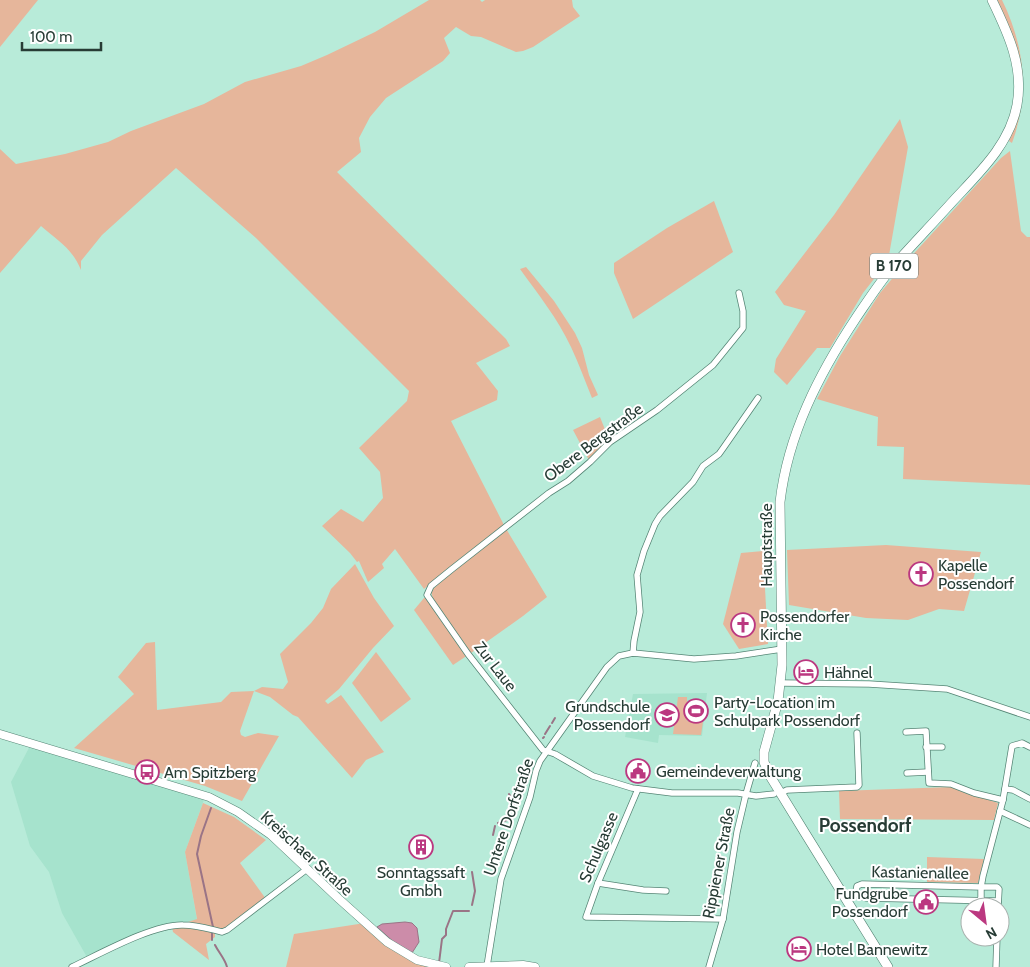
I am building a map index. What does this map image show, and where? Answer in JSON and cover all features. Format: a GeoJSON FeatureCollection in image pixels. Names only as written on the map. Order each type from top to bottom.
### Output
{"type":"FeatureCollection","features":[{"type":"Feature","properties":{"kind":"main road","name":"Hauptstraße"},"geometry":{"type":"LineString","coordinates":[[888,967],[777,794],[764,762],[764,752],[781,683],[780,512],[784,476],[806,405],[836,348],[880,281],[978,174],[1000,147],[1013,122],[1019,84],[1018,65],[1008,33],[992,0]]}},
{"type":"Feature","properties":{"kind":"main road","name":"Kreischaer Straße"},"geometry":{"type":"LineString","coordinates":[[0,734],[209,797],[253,821],[271,835],[387,942],[417,960],[446,967]]}},
{"type":"Feature","properties":{"kind":"main road"},"geometry":{"type":"LineString","coordinates":[[469,967],[523,965],[535,967]]}},
{"type":"Feature","properties":{"kind":"street","name":"Obere Bergstraße"},"geometry":{"type":"LineString","coordinates":[[427,594],[432,586],[452,569],[549,493],[568,481],[610,442],[657,410],[713,365],[743,328],[744,311],[739,293]]}},
{"type":"Feature","properties":{"kind":"street"},"geometry":{"type":"LineString","coordinates":[[758,398],[724,447],[704,466],[655,524],[637,575],[640,612],[634,642],[634,653],[694,659],[736,656],[782,649]]}},
{"type":"Feature","properties":{"kind":"street","name":"Zur Laue"},"geometry":{"type":"LineString","coordinates":[[427,594],[468,654],[543,750],[546,751]]}},
{"type":"Feature","properties":{"kind":"street","name":"Untere Dorfstraße"},"geometry":{"type":"LineString","coordinates":[[487,966],[501,879],[530,797],[536,771],[546,751],[607,667],[619,656],[634,653]]}},
{"type":"Feature","properties":{"kind":"street"},"geometry":{"type":"LineString","coordinates":[[781,683],[869,684],[947,689],[1030,717]]}},
{"type":"Feature","properties":{"kind":"street"},"geometry":{"type":"LineString","coordinates":[[906,732],[926,731],[929,783],[951,784],[974,793],[1003,800]]}},
{"type":"Feature","properties":{"kind":"street"},"geometry":{"type":"LineString","coordinates":[[546,751],[555,754],[593,776],[638,789],[672,793],[777,794],[787,790],[857,787],[859,785],[857,733]]}},
{"type":"Feature","properties":{"kind":"street"},"geometry":{"type":"LineString","coordinates":[[998,897],[997,887],[981,887],[1003,800],[1012,746],[1022,743],[1030,746]]}},
{"type":"Feature","properties":{"kind":"street"},"geometry":{"type":"LineString","coordinates":[[926,747],[942,747]]}},
{"type":"Feature","properties":{"kind":"street","name":"Rippiener Straße"},"geometry":{"type":"LineString","coordinates":[[709,967],[723,919],[737,832],[755,763]]}},
{"type":"Feature","properties":{"kind":"street"},"geometry":{"type":"LineString","coordinates":[[907,773],[928,772]]}},
{"type":"Feature","properties":{"kind":"street"},"geometry":{"type":"LineString","coordinates":[[1005,788],[1030,798]]}},
{"type":"Feature","properties":{"kind":"street","name":"Schulgasse"},"geometry":{"type":"LineString","coordinates":[[638,789],[598,883],[586,917],[723,919]]}},
{"type":"Feature","properties":{"kind":"street"},"geometry":{"type":"LineString","coordinates":[[1000,810],[1030,825]]}},
{"type":"Feature","properties":{"kind":"street"},"geometry":{"type":"LineString","coordinates":[[72,967],[147,932],[171,926],[184,925],[222,932],[227,930],[307,869]]}},
{"type":"Feature","properties":{"kind":"street"},"geometry":{"type":"LineString","coordinates":[[598,883],[643,890],[666,891]]}},
{"type":"Feature","properties":{"kind":"street","name":"Kastanienallee"},"geometry":{"type":"LineString","coordinates":[[960,900],[866,898],[859,896],[856,891],[857,886],[862,884],[981,887],[980,897]]}},
{"type":"Feature","properties":{"kind":"street"},"geometry":{"type":"LineString","coordinates":[[996,967],[997,947]]}},
{"type":"Feature","properties":{"kind":"shaded area"},"geometry":{"type":"Polygon","coordinates":[[[0,0],[38,0],[0,47],[0,0]]]}},
{"type":"Feature","properties":{"kind":"shaded area"},"geometry":{"type":"Polygon","coordinates":[[[429,0],[480,0],[482,2],[485,0],[572,0],[573,7],[580,16],[533,47],[516,52],[481,37],[471,36],[456,27],[444,38],[450,53],[443,61],[386,98],[370,117],[359,138],[361,152],[337,172],[506,339],[510,346],[476,363],[498,391],[497,400],[451,421],[505,527],[547,597],[471,653],[433,599],[431,591],[453,570],[450,567],[424,589],[395,549],[382,564],[384,568],[368,582],[359,561],[357,562],[322,526],[341,509],[363,522],[383,498],[380,472],[359,448],[407,401],[409,391],[256,238],[176,168],[102,235],[81,261],[81,270],[69,250],[41,226],[0,273],[0,149],[16,164],[65,154],[108,142],[131,131],[204,104],[245,82],[301,66],[327,55],[375,32],[429,0]]]}},
{"type":"Feature","properties":{"kind":"shaded area"},"geometry":{"type":"Polygon","coordinates":[[[997,0],[1002,0],[1016,35],[1022,71],[1021,107],[1012,143],[1009,141],[1019,104],[1020,70],[1012,36],[997,0]]]}},
{"type":"Feature","properties":{"kind":"shaded area"},"geometry":{"type":"Polygon","coordinates":[[[900,119],[908,147],[888,261],[863,293],[830,348],[817,348],[787,385],[774,372],[776,359],[806,311],[784,305],[775,292],[834,215],[900,119]]]}},
{"type":"Feature","properties":{"kind":"shaded area"},"geometry":{"type":"Polygon","coordinates":[[[1010,151],[1021,231],[1027,237],[1030,237],[1030,485],[903,479],[904,447],[877,446],[878,417],[817,399],[840,356],[880,293],[1001,158],[1010,151]]]}},
{"type":"Feature","properties":{"kind":"shaded area"},"geometry":{"type":"Polygon","coordinates":[[[714,201],[733,252],[633,319],[614,273],[614,263],[667,228],[714,201]]]}},
{"type":"Feature","properties":{"kind":"shaded area"},"geometry":{"type":"Polygon","coordinates":[[[526,267],[554,301],[575,333],[598,395],[592,398],[566,337],[520,269],[526,267]]]}},
{"type":"Feature","properties":{"kind":"shaded area"},"geometry":{"type":"Polygon","coordinates":[[[600,417],[610,442],[590,462],[573,430],[600,417]]]}},
{"type":"Feature","properties":{"kind":"shaded area"},"geometry":{"type":"Polygon","coordinates":[[[886,545],[981,552],[964,611],[939,609],[908,620],[866,618],[789,605],[787,550],[886,545]]]}},
{"type":"Feature","properties":{"kind":"shaded area"},"geometry":{"type":"Polygon","coordinates":[[[763,551],[768,644],[739,649],[723,624],[741,553],[763,551]]]}},
{"type":"Feature","properties":{"kind":"shaded area"},"geometry":{"type":"Polygon","coordinates":[[[355,564],[374,598],[394,626],[339,689],[325,701],[328,704],[341,695],[384,752],[366,760],[352,778],[298,717],[270,697],[254,691],[262,687],[283,689],[288,682],[280,654],[311,623],[323,608],[331,589],[355,564]]]}},
{"type":"Feature","properties":{"kind":"shaded area"},"geometry":{"type":"Polygon","coordinates":[[[424,598],[427,598],[468,655],[453,665],[414,610],[424,598]]]}},
{"type":"Feature","properties":{"kind":"shaded area"},"geometry":{"type":"Polygon","coordinates":[[[155,642],[157,710],[221,702],[231,692],[254,691],[240,731],[241,735],[245,737],[258,733],[279,736],[242,801],[205,786],[74,748],[134,694],[118,677],[146,643],[155,642]]]}},
{"type":"Feature","properties":{"kind":"shaded area"},"geometry":{"type":"Polygon","coordinates":[[[376,652],[411,699],[381,722],[352,683],[376,652]]]}},
{"type":"Feature","properties":{"kind":"shaded area","name":"Grundschule Possendorf"},"geometry":{"type":"Polygon","coordinates":[[[707,693],[702,736],[659,735],[658,743],[625,737],[633,694],[707,693]]]}},
{"type":"Feature","properties":{"kind":"shaded area"},"geometry":{"type":"Polygon","coordinates":[[[678,697],[687,697],[687,721],[703,722],[701,735],[673,734],[678,697]]]}},
{"type":"Feature","properties":{"kind":"shaded area"},"geometry":{"type":"Polygon","coordinates":[[[30,746],[204,800],[185,852],[197,920],[171,925],[88,959],[62,913],[49,872],[30,846],[11,782],[30,746]]]}},
{"type":"Feature","properties":{"kind":"shaded area"},"geometry":{"type":"Polygon","coordinates":[[[951,787],[998,803],[994,820],[840,819],[839,791],[951,787]]]}},
{"type":"Feature","properties":{"kind":"shaded area"},"geometry":{"type":"Polygon","coordinates":[[[203,803],[234,817],[266,840],[240,863],[266,899],[232,925],[222,929],[185,923],[197,919],[185,852],[203,803]]]}},
{"type":"Feature","properties":{"kind":"shaded area"},"geometry":{"type":"Polygon","coordinates":[[[927,857],[984,859],[978,883],[927,882],[927,857]]]}},
{"type":"Feature","properties":{"kind":"shaded area"},"geometry":{"type":"Polygon","coordinates":[[[365,923],[430,967],[286,967],[294,934],[365,923]]]}},
{"type":"Feature","properties":{"kind":"shaded area"},"geometry":{"type":"Polygon","coordinates":[[[412,923],[417,928],[419,942],[412,953],[396,944],[377,927],[382,924],[412,923]]]}},
{"type":"Feature","properties":{"kind":"shaded area"},"geometry":{"type":"Polygon","coordinates":[[[172,927],[188,927],[215,932],[215,937],[206,944],[209,960],[173,932],[172,927]]]}},
{"type":"Feature","properties":{"kind":"waterway"},"geometry":{"type":"LineString","coordinates":[[552,723],[555,718]]}},
{"type":"Feature","properties":{"kind":"waterway"},"geometry":{"type":"LineString","coordinates":[[545,734],[550,726]]}},
{"type":"Feature","properties":{"kind":"waterway"},"geometry":{"type":"LineString","coordinates":[[509,794],[514,805]]}},
{"type":"Feature","properties":{"kind":"waterway"},"geometry":{"type":"LineString","coordinates":[[211,808],[197,854],[213,927]]}},
{"type":"Feature","properties":{"kind":"waterway"},"geometry":{"type":"LineString","coordinates":[[498,823],[507,820],[510,816]]}},
{"type":"Feature","properties":{"kind":"waterway"},"geometry":{"type":"LineString","coordinates":[[493,835],[495,826]]}},
{"type":"Feature","properties":{"kind":"waterway"},"geometry":{"type":"LineString","coordinates":[[472,872],[475,891],[472,905]]}},
{"type":"Feature","properties":{"kind":"waterway"},"geometry":{"type":"LineString","coordinates":[[439,963],[442,939],[446,935],[446,929],[453,911],[469,911]]}},
{"type":"Feature","properties":{"kind":"waterway"},"geometry":{"type":"LineString","coordinates":[[212,933],[212,940]]}},
{"type":"Feature","properties":{"kind":"waterway"},"geometry":{"type":"LineString","coordinates":[[215,945],[227,967]]}},
{"type":"Feature","properties":{"kind":"place","name":"Kapelle Possendorf"},"geometry":{"type":"Point","coordinates":[921,574]}},
{"type":"Feature","properties":{"kind":"place","name":"Possendorfer Kirche"},"geometry":{"type":"Point","coordinates":[743,625]}},
{"type":"Feature","properties":{"kind":"place","name":"Hähnel"},"geometry":{"type":"Point","coordinates":[806,672]}},
{"type":"Feature","properties":{"kind":"place","name":"Party-Location im Schulpark Possendorf"},"geometry":{"type":"Point","coordinates":[696,711]}},
{"type":"Feature","properties":{"kind":"place","name":"Grundschule Possendorf"},"geometry":{"type":"Point","coordinates":[667,715]}},
{"type":"Feature","properties":{"kind":"place","name":"Gemeindeverwaltung"},"geometry":{"type":"Point","coordinates":[638,771]}},
{"type":"Feature","properties":{"kind":"place","name":"Am Spitzberg"},"geometry":{"type":"Point","coordinates":[147,772]}},
{"type":"Feature","properties":{"kind":"place","name":"Sonntagssaft Gmbh"},"geometry":{"type":"Point","coordinates":[421,847]}},
{"type":"Feature","properties":{"kind":"place","name":"Fundgrube Possendorf"},"geometry":{"type":"Point","coordinates":[926,902]}},
{"type":"Feature","properties":{"kind":"place","name":"Hotel Bannewitz"},"geometry":{"type":"Point","coordinates":[799,949]}},
{"type":"Feature","properties":{"kind":"district","name":"Possendorf"},"geometry":{"type":"Point","coordinates":[865,825]}}]}
